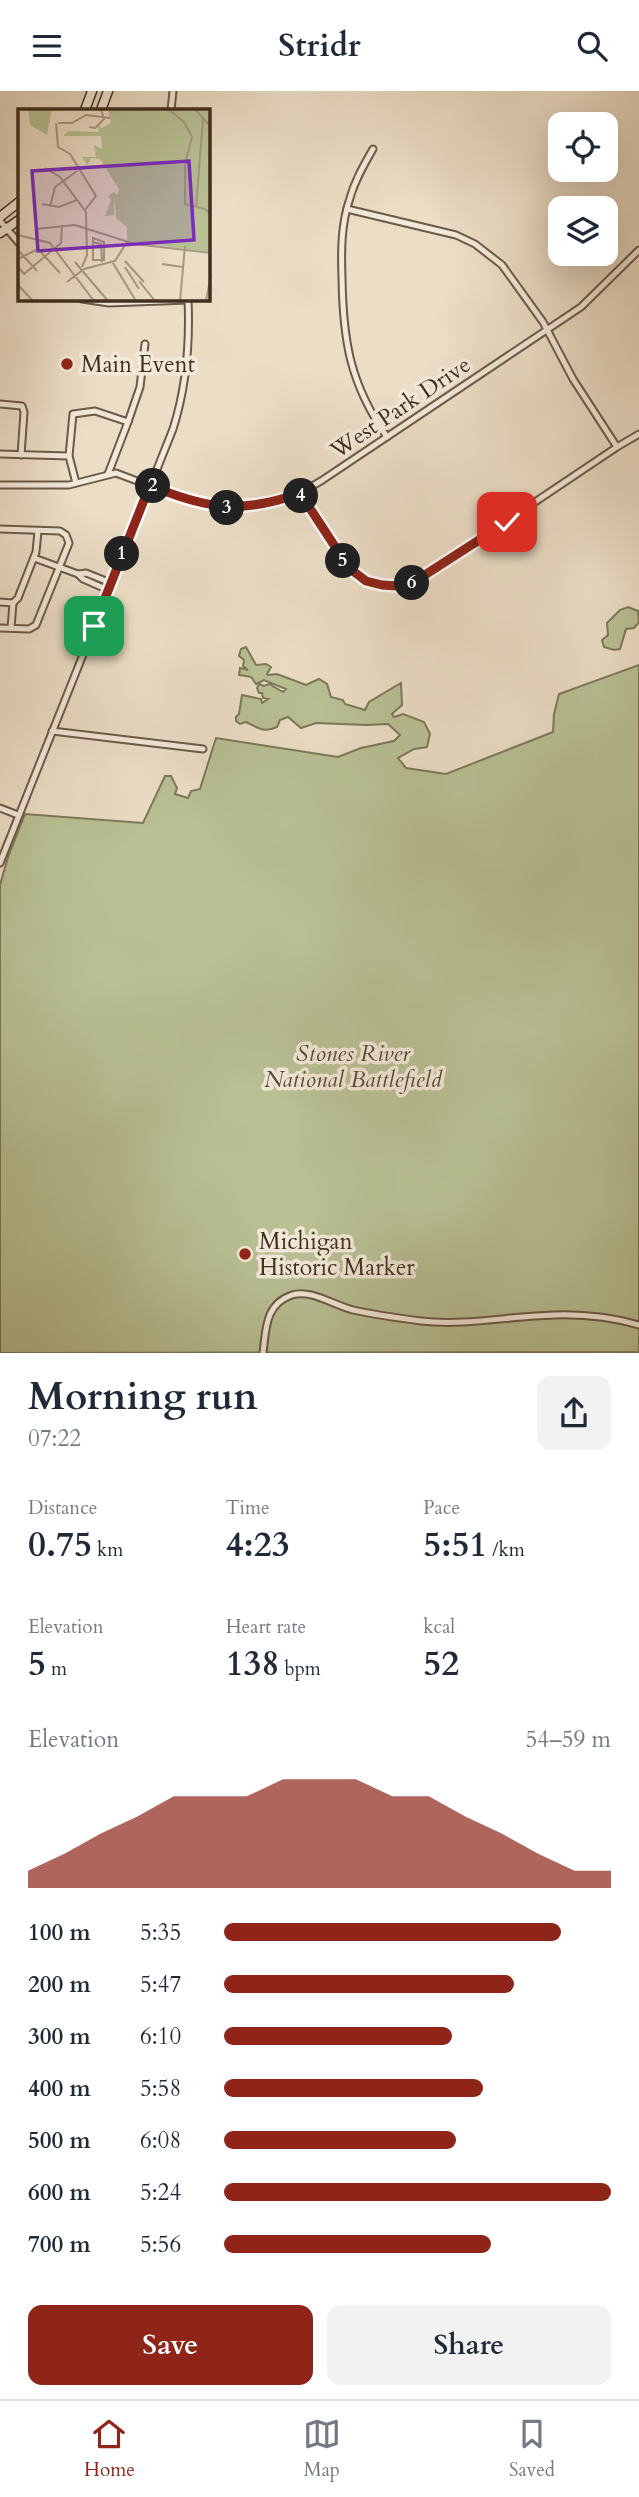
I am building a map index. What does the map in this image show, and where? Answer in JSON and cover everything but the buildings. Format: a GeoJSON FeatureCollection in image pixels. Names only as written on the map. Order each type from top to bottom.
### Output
{"type":"FeatureCollection","features":[{"type":"Feature","properties":{"kind":"main road"},"geometry":{"type":"LineString","coordinates":[[85,109],[92,92]]}},
{"type":"Feature","properties":{"kind":"main road"},"geometry":{"type":"LineString","coordinates":[[0,219],[18,203]]}},
{"type":"Feature","properties":{"kind":"main road"},"geometry":{"type":"LineString","coordinates":[[0,233],[18,221]]}},
{"type":"Feature","properties":{"kind":"street"},"geometry":{"type":"LineString","coordinates":[[171,109],[173,91]]}},
{"type":"Feature","properties":{"kind":"street"},"geometry":{"type":"LineString","coordinates":[[92,92],[107,94]]}},
{"type":"Feature","properties":{"kind":"street"},"geometry":{"type":"LineString","coordinates":[[373,149],[359,174],[347,209],[341,253],[347,350],[360,391],[387,437]]}},
{"type":"Feature","properties":{"kind":"street"},"geometry":{"type":"LineString","coordinates":[[347,209],[438,229],[475,244],[501,264],[548,329],[573,379],[617,447]]}},
{"type":"Feature","properties":{"kind":"street"},"geometry":{"type":"LineString","coordinates":[[0,219],[18,242]]}},
{"type":"Feature","properties":{"kind":"street","name":"West Park Drive"},"geometry":{"type":"LineString","coordinates":[[108,474],[116,473],[194,502],[224,508],[262,505],[300,493],[590,299],[639,250]]}},
{"type":"Feature","properties":{"kind":"street"},"geometry":{"type":"LineString","coordinates":[[96,301],[162,301]]}},
{"type":"Feature","properties":{"kind":"street"},"geometry":{"type":"LineString","coordinates":[[0,863],[181,401],[188,301]]}},
{"type":"Feature","properties":{"kind":"street"},"geometry":{"type":"LineString","coordinates":[[0,485],[69,485],[108,474],[141,387],[145,344]]}},
{"type":"Feature","properties":{"kind":"street"},"geometry":{"type":"LineString","coordinates":[[0,404],[22,406],[24,412],[21,455]]}},
{"type":"Feature","properties":{"kind":"street"},"geometry":{"type":"LineString","coordinates":[[76,483],[69,456],[72,414],[95,411],[128,422]]}},
{"type":"Feature","properties":{"kind":"street"},"geometry":{"type":"LineString","coordinates":[[300,493],[340,556],[355,574],[376,584],[397,586],[417,580],[639,434]]}},
{"type":"Feature","properties":{"kind":"street"},"geometry":{"type":"LineString","coordinates":[[0,454],[69,456]]}},
{"type":"Feature","properties":{"kind":"street"},"geometry":{"type":"LineString","coordinates":[[0,529],[60,531],[66,535],[69,543],[36,625],[29,629],[0,628]]}},
{"type":"Feature","properties":{"kind":"street"},"geometry":{"type":"LineString","coordinates":[[11,628],[13,603],[18,598],[34,558],[38,531]]}},
{"type":"Feature","properties":{"kind":"street"},"geometry":{"type":"LineString","coordinates":[[34,558],[78,574],[83,579],[109,586]]}},
{"type":"Feature","properties":{"kind":"street"},"geometry":{"type":"LineString","coordinates":[[0,602],[13,603]]}},
{"type":"Feature","properties":{"kind":"street"},"geometry":{"type":"LineString","coordinates":[[52,731],[203,749]]}},
{"type":"Feature","properties":{"kind":"street"},"geometry":{"type":"LineString","coordinates":[[0,808],[18,815]]}},
{"type":"Feature","properties":{"kind":"street"},"geometry":{"type":"LineString","coordinates":[[263,1353],[270,1313],[282,1299],[299,1293],[351,1309],[426,1321],[570,1315],[614,1319],[639,1325]]}},
{"type":"Feature","properties":{"kind":"green space"},"geometry":{"type":"Polygon","coordinates":[[[628,607],[638,611],[639,622],[634,628],[626,629],[620,649],[604,647],[602,640],[608,635],[607,623],[620,610],[628,607]]]}},
{"type":"Feature","properties":{"kind":"green space","name":"Stones River National Battlefield"},"geometry":{"type":"Polygon","coordinates":[[[246,647],[256,665],[266,664],[271,667],[268,675],[277,674],[306,685],[319,679],[327,684],[331,697],[365,710],[369,702],[401,683],[402,705],[392,714],[394,717],[403,714],[424,722],[430,734],[427,747],[414,749],[398,758],[406,768],[446,774],[553,732],[559,694],[639,665],[639,1352],[0,1353],[0,885],[25,814],[143,823],[165,776],[171,776],[177,788],[175,794],[188,798],[191,791],[200,789],[216,738],[338,757],[361,748],[394,741],[400,735],[388,724],[316,723],[301,728],[288,717],[280,720],[277,727],[268,730],[246,722],[240,724],[236,717],[239,714],[242,695],[261,699],[262,703],[268,699],[259,693],[259,684],[269,684],[283,692],[286,689],[264,680],[256,684],[251,677],[239,675],[240,668],[248,670],[239,656],[241,649],[246,647]]]}},
{"type":"Feature","properties":{"kind":"place","name":"Main Event"},"geometry":{"type":"Point","coordinates":[67,364]}},
{"type":"Feature","properties":{"kind":"place","name":"Michigan Historic Marker"},"geometry":{"type":"Point","coordinates":[245,1254]}},
{"type":"Feature","properties":{"kind":"route"},"geometry":{"type":"LineString","coordinates":[[94,626],[150,485],[194,502],[224,508],[262,505],[300,493],[349,568],[366,581],[391,586],[417,580],[507,522]]}}]}
